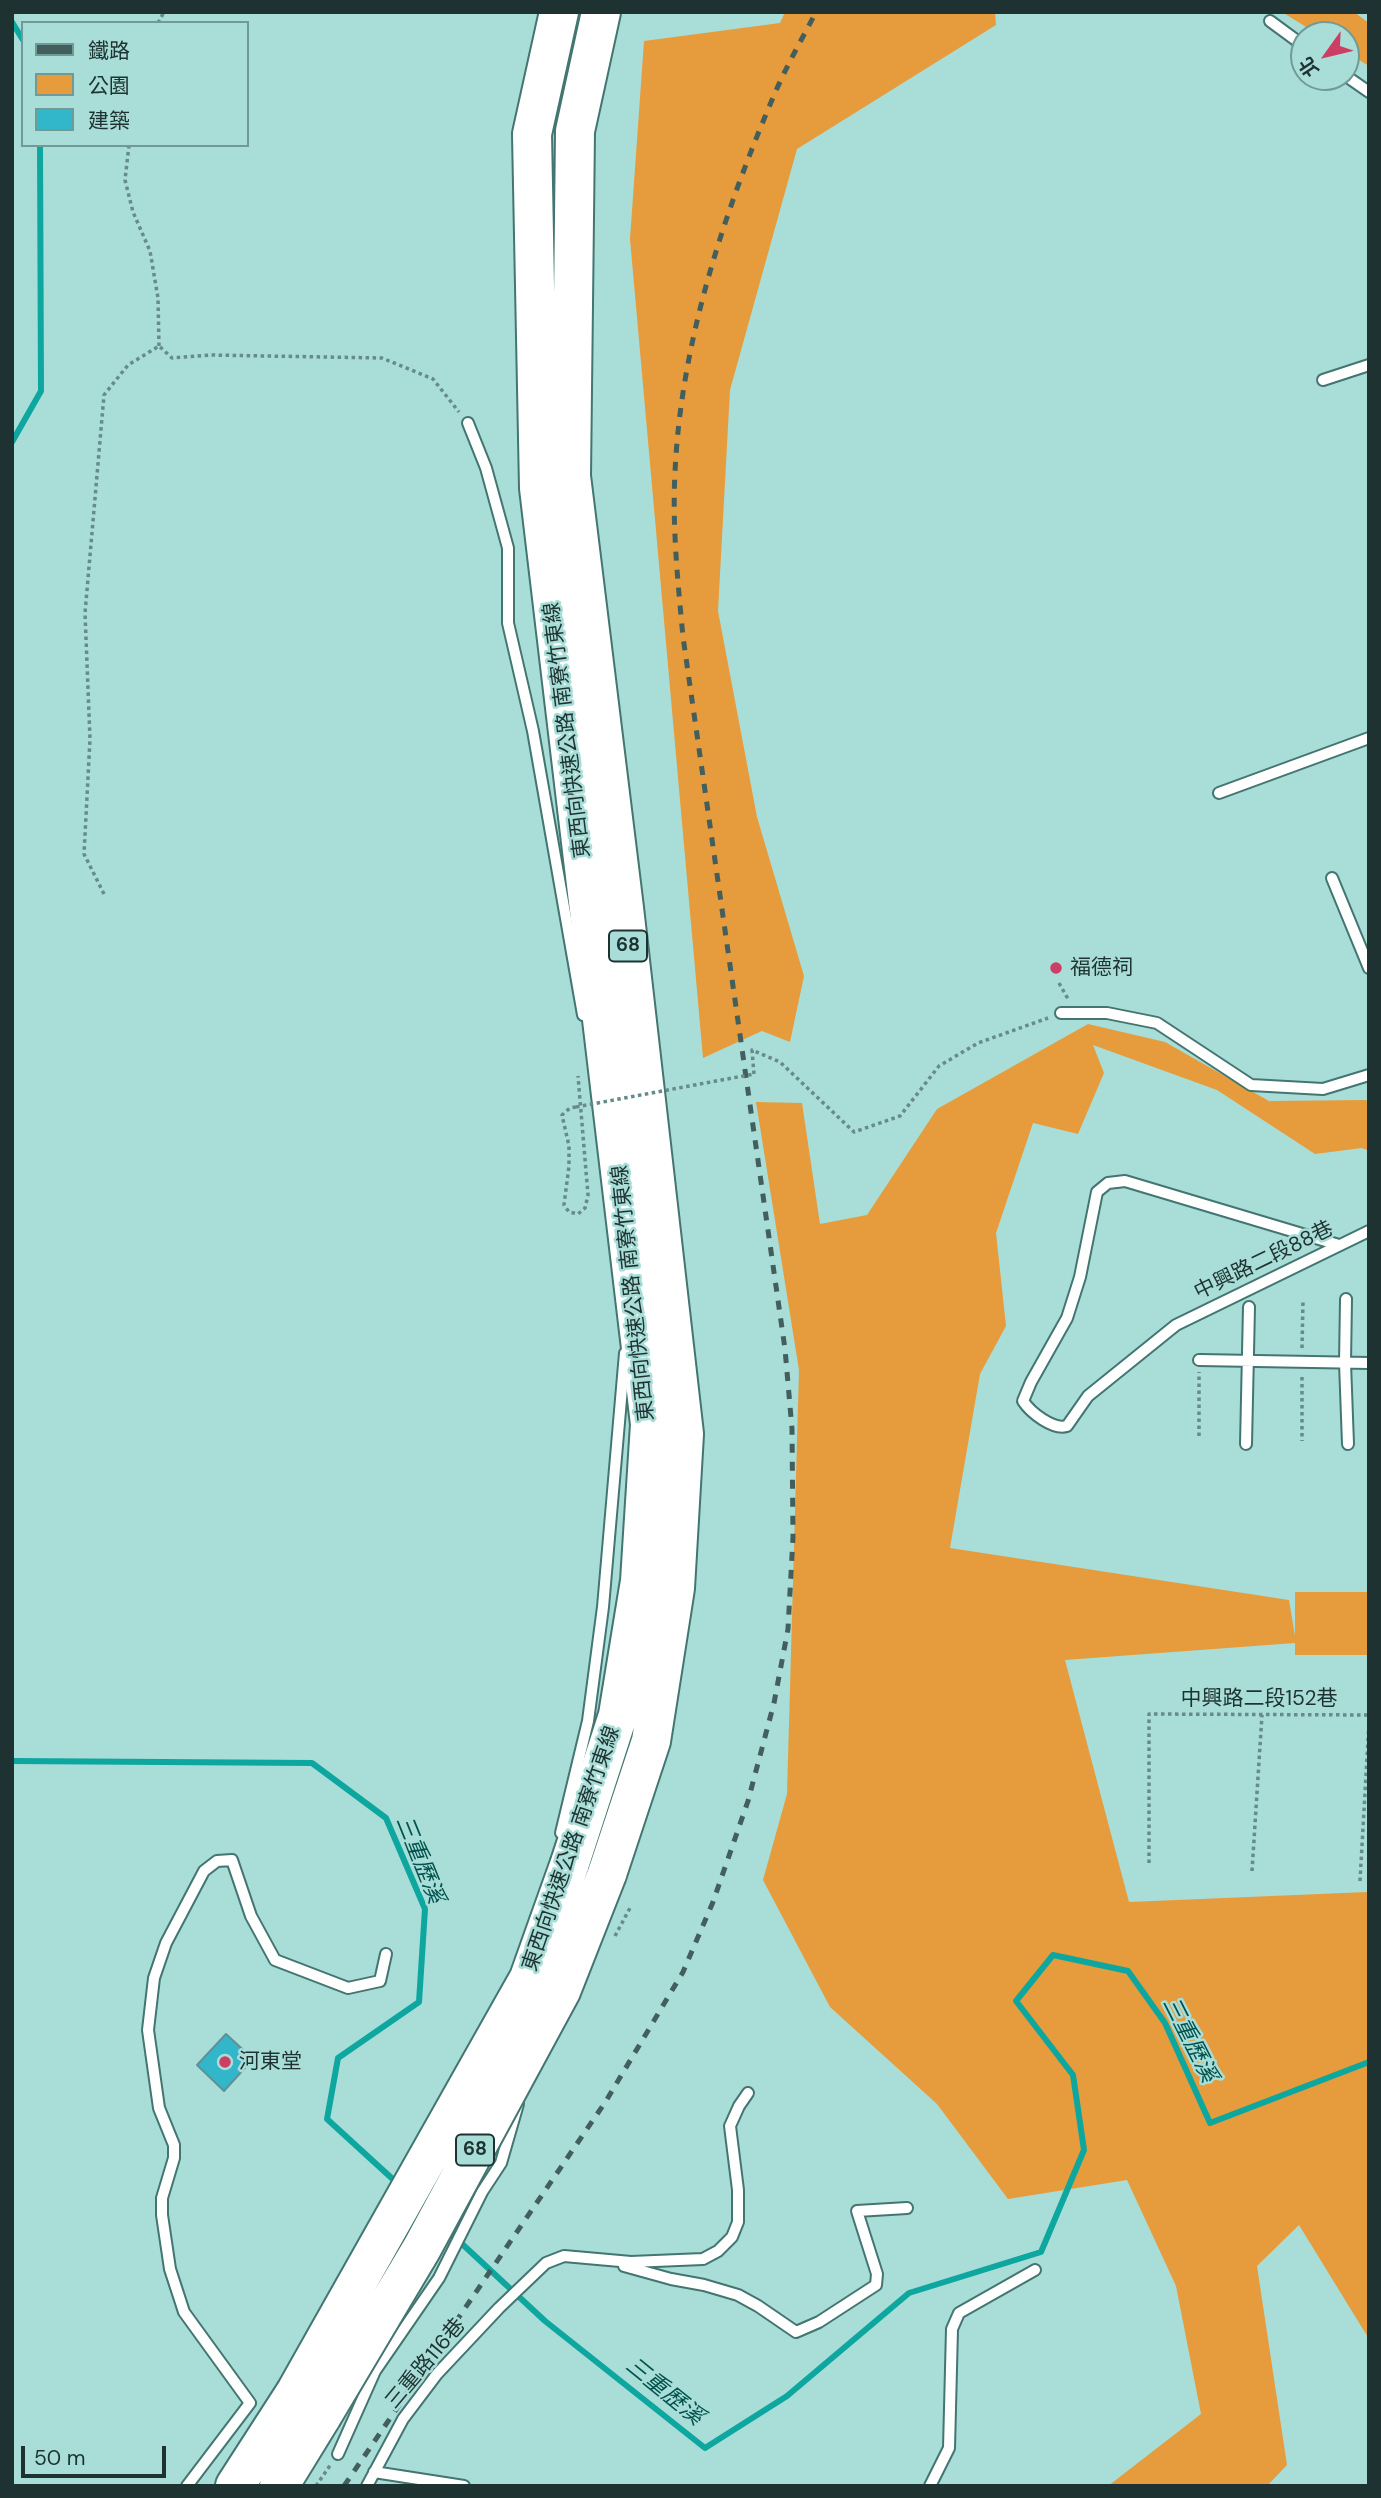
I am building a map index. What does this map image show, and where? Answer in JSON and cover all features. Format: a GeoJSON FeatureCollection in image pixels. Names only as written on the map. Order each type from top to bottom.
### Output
{"type":"FeatureCollection","features":[{"type":"Feature","properties":{"kind":"highway","name":"東西向快速公路 南寮竹東線"},"geometry":{"type":"LineString","coordinates":[[279,2486],[309,2404],[529,1978],[561,1860],[618,1715],[640,1581],[650,1424],[539,488],[532,134],[559,12]]}},
{"type":"Feature","properties":{"kind":"highway","name":"東西向快速公路 南寮竹東線"},"geometry":{"type":"LineString","coordinates":[[235,2486],[309,2404],[422,2248],[561,1990],[607,1874],[651,1741],[676,1588],[684,1434],[571,476],[575,131],[600,12]]}},
{"type":"Feature","properties":{"kind":"lane"},"geometry":{"type":"LineString","coordinates":[[1270,21],[1290,36]]}},
{"type":"Feature","properties":{"kind":"lane"},"geometry":{"type":"LineString","coordinates":[[1323,380],[1369,365]]}},
{"type":"Feature","properties":{"kind":"lane"},"geometry":{"type":"LineString","coordinates":[[468,423],[486,468],[508,548],[508,623],[533,731],[585,1024]]}},
{"type":"Feature","properties":{"kind":"lane"},"geometry":{"type":"LineString","coordinates":[[1219,793],[1369,738]]}},
{"type":"Feature","properties":{"kind":"lane"},"geometry":{"type":"LineString","coordinates":[[1332,878],[1369,968]]}},
{"type":"Feature","properties":{"kind":"lane"},"geometry":{"type":"LineString","coordinates":[[1061,1013],[1107,1013],[1157,1023],[1251,1085],[1324,1089],[1369,1075]]}},
{"type":"Feature","properties":{"kind":"lane"},"geometry":{"type":"LineString","coordinates":[[604,1136],[621,1256],[624,1306]]}},
{"type":"Feature","properties":{"kind":"lane","name":"中興路二段88巷"},"geometry":{"type":"LineString","coordinates":[[1339,1245],[1125,1181],[1108,1183],[1097,1192],[1080,1277],[1067,1318],[1023,1401],[1051,1424],[1063,1428],[1088,1396],[1176,1325],[1369,1231]]}},
{"type":"Feature","properties":{"kind":"lane"},"geometry":{"type":"LineString","coordinates":[[1346,1299],[1348,1444]]}},
{"type":"Feature","properties":{"kind":"lane"},"geometry":{"type":"LineString","coordinates":[[1246,1444],[1249,1307]]}},
{"type":"Feature","properties":{"kind":"lane"},"geometry":{"type":"LineString","coordinates":[[534,1989],[590,1708],[603,1608],[626,1343]]}},
{"type":"Feature","properties":{"kind":"lane"},"geometry":{"type":"LineString","coordinates":[[1199,1360],[1369,1363]]}},
{"type":"Feature","properties":{"kind":"lane"},"geometry":{"type":"LineString","coordinates":[[187,2486],[250,2403],[184,2312],[170,2269],[162,2198],[174,2158],[174,2145],[159,2108],[148,2031],[154,1978],[166,1943],[204,1871],[217,1861],[232,1860],[251,1916],[275,1960],[348,1988],[380,1980],[386,1954]]}},
{"type":"Feature","properties":{"kind":"lane"},"geometry":{"type":"LineString","coordinates":[[338,2454],[375,2371],[439,2278],[482,2192],[501,2163],[513,2126],[526,2068],[531,2015]]}},
{"type":"Feature","properties":{"kind":"lane"},"geometry":{"type":"LineString","coordinates":[[604,2260],[631,2262],[703,2259],[718,2251],[732,2237],[738,2222],[738,2190],[730,2126],[748,2093]]}},
{"type":"Feature","properties":{"kind":"lane"},"geometry":{"type":"LineString","coordinates":[[604,2260],[738,2295],[796,2332],[819,2322],[876,2285],[877,2274],[857,2211],[906,2208]]}},
{"type":"Feature","properties":{"kind":"lane","name":"三重路116巷"},"geometry":{"type":"LineString","coordinates":[[367,2486],[403,2420],[437,2374],[530,2277],[547,2263],[564,2256],[604,2260]]}},
{"type":"Feature","properties":{"kind":"lane"},"geometry":{"type":"LineString","coordinates":[[930,2486],[949,2448],[952,2329],[959,2313],[1034,2270]]}},
{"type":"Feature","properties":{"kind":"lane"},"geometry":{"type":"LineString","coordinates":[[439,2278],[450,2287]]}},
{"type":"Feature","properties":{"kind":"lane"},"geometry":{"type":"LineString","coordinates":[[480,2310],[490,2318]]}},
{"type":"Feature","properties":{"kind":"lane"},"geometry":{"type":"LineString","coordinates":[[374,2472],[464,2486]]}},
{"type":"Feature","properties":{"kind":"path"},"geometry":{"type":"LineString","coordinates":[[130,147],[125,180],[133,212],[150,251],[158,298],[159,346],[172,358],[211,355],[382,358],[433,379],[468,423]]}},
{"type":"Feature","properties":{"kind":"path"},"geometry":{"type":"LineString","coordinates":[[104,894],[84,854],[90,740],[85,613],[104,395],[128,365],[159,346]]}},
{"type":"Feature","properties":{"kind":"path"},"geometry":{"type":"LineString","coordinates":[[578,1067],[588,1195],[585,1208],[578,1214],[569,1212],[564,1205],[569,1146],[562,1115],[570,1108],[576,1107],[754,1074],[752,1050],[780,1062],[854,1132],[900,1116],[939,1066],[978,1043],[1061,1013]]}},
{"type":"Feature","properties":{"kind":"path"},"geometry":{"type":"LineString","coordinates":[[1302,1441],[1303,1300]]}},
{"type":"Feature","properties":{"kind":"path"},"geometry":{"type":"LineString","coordinates":[[1199,1360],[1199,1436]]}},
{"type":"Feature","properties":{"kind":"path","name":"中興路二段152巷"},"geometry":{"type":"LineString","coordinates":[[1149,1863],[1149,1714],[1369,1715]]}},
{"type":"Feature","properties":{"kind":"path"},"geometry":{"type":"LineString","coordinates":[[1252,1871],[1262,1714]]}},
{"type":"Feature","properties":{"kind":"path"},"geometry":{"type":"LineString","coordinates":[[1360,1881],[1369,1722]]}},
{"type":"Feature","properties":{"kind":"path"},"geometry":{"type":"LineString","coordinates":[[316,2486],[338,2454]]}},
{"type":"Feature","properties":{"kind":"green space"},"geometry":{"type":"Polygon","coordinates":[[[785,12],[995,12],[996,25],[797,149],[730,390],[718,611],[757,817],[804,976],[790,1042],[762,1031],[703,1058],[630,239],[644,41],[780,23],[785,12]]]}},
{"type":"Feature","properties":{"kind":"green space"},"geometry":{"type":"Polygon","coordinates":[[[1282,12],[1354,12],[1369,23],[1369,66],[1360,61],[1360,21],[1296,21],[1282,12]]]}},
{"type":"Feature","properties":{"kind":"green space"},"geometry":{"type":"Polygon","coordinates":[[[1088,1024],[1165,1042],[1269,1101],[1366,1100],[1369,1103],[1369,1151],[1362,1148],[1315,1154],[1217,1090],[1093,1045],[1104,1073],[1078,1134],[1033,1123],[996,1233],[1006,1326],[980,1374],[950,1548],[1289,1600],[1295,1636],[1295,1592],[1369,1592],[1369,1655],[1295,1655],[1295,1643],[1065,1660],[1129,1902],[1367,1892],[1369,1895],[1369,2339],[1299,2225],[1257,2266],[1287,2465],[1267,2486],[1108,2486],[1201,2414],[1176,2286],[1127,2180],[1008,2199],[937,2104],[830,2007],[763,1880],[787,1794],[799,1370],[756,1102],[802,1103],[820,1224],[867,1215],[937,1109],[1088,1024]]]}},
{"type":"Feature","properties":{"kind":"building","name":"河東堂"},"geometry":{"type":"Polygon","coordinates":[[[226,2034],[253,2059],[224,2091],[197,2065],[226,2034]]]}},
{"type":"Feature","properties":{"kind":"waterway"},"geometry":{"type":"LineString","coordinates":[[12,22],[21,37]]}},
{"type":"Feature","properties":{"kind":"waterway"},"geometry":{"type":"LineString","coordinates":[[12,442],[41,391],[40,147]]}},
{"type":"Feature","properties":{"kind":"waterway","name":"三重歷溪"},"geometry":{"type":"LineString","coordinates":[[12,1761],[312,1763],[386,1818],[425,1909],[419,2002],[338,2058],[327,2119],[397,2183]]}},
{"type":"Feature","properties":{"kind":"waterway","name":"三重歷溪"},"geometry":{"type":"LineString","coordinates":[[446,2229],[545,2321],[705,2448],[787,2396],[909,2293],[1041,2252],[1084,2150],[1073,2075],[1016,2001],[1053,1955],[1128,1971],[1165,2023],[1210,2123],[1369,2062]]}},
{"type":"Feature","properties":{"kind":"railway"},"geometry":{"type":"LineString","coordinates":[[344,2486],[606,2101],[683,1972],[713,1902],[748,1801],[774,1703],[788,1629],[793,1537],[792,1429],[785,1349],[683,637],[674,493],[679,423],[686,375],[708,278],[756,138],[816,12]]}},
{"type":"Feature","properties":{"kind":"place","name":"福德祠"},"geometry":{"type":"Point","coordinates":[1056,968]}},
{"type":"Feature","properties":{"kind":"place","name":"河東堂"},"geometry":{"type":"Point","coordinates":[225,2062]}}]}
